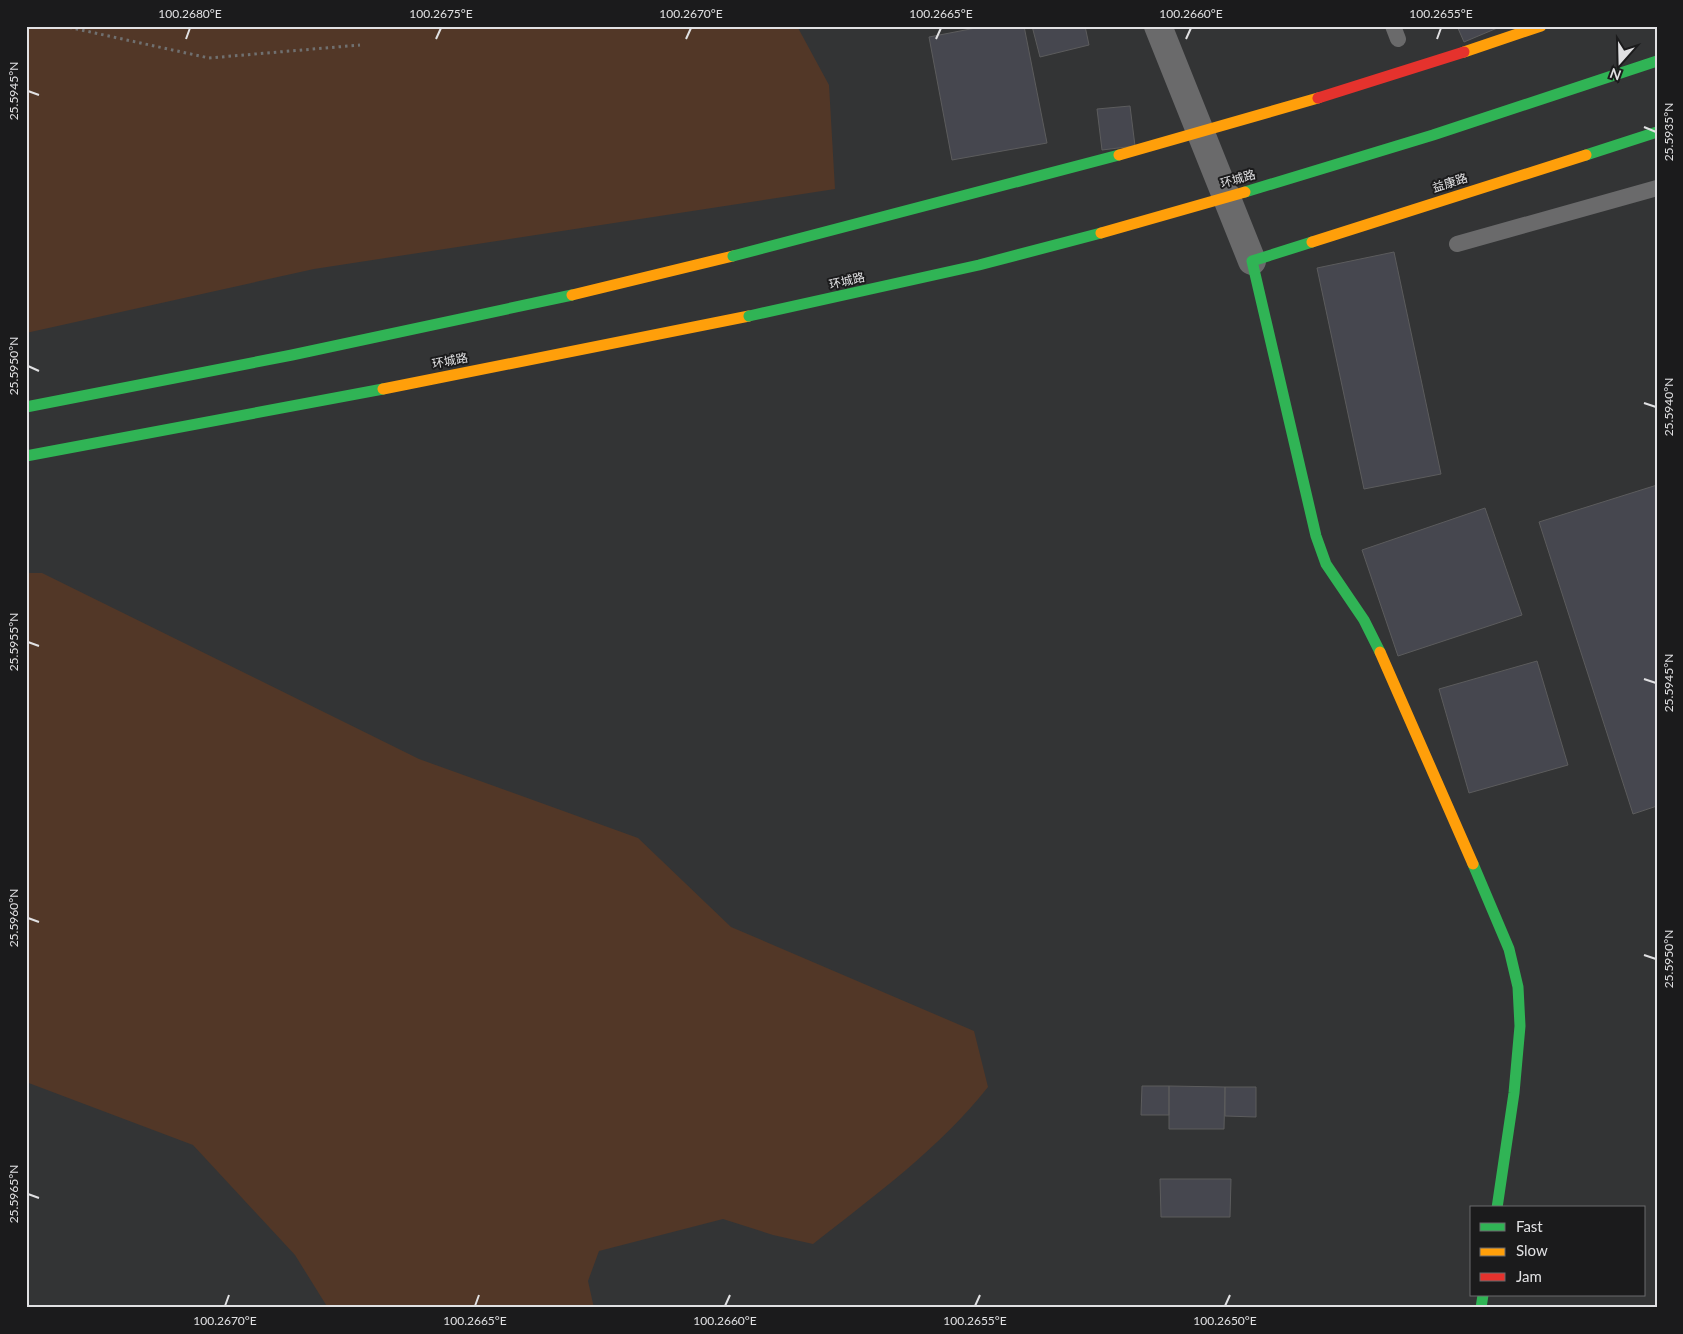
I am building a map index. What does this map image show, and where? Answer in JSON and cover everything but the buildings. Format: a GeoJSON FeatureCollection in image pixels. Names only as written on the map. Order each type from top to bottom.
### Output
{"type":"FeatureCollection","features":[{"type":"Feature","properties":{"kind":"main road"},"geometry":{"type":"LineString","coordinates":[[26,407],[237,368],[386,337],[733,256],[1197,134],[1402,72],[1541,26]]}},
{"type":"Feature","properties":{"kind":"main road","name":"环城路"},"geometry":{"type":"LineString","coordinates":[[26,456],[266,412],[749,316],[972,265],[1217,200],[1437,134],[1657,62]]}},
{"type":"Feature","properties":{"kind":"main road","name":"益康路"},"geometry":{"type":"LineString","coordinates":[[1252,261],[1657,132]]}},
{"type":"Feature","properties":{"kind":"main road"},"geometry":{"type":"LineString","coordinates":[[1252,261],[1316,536],[1326,564],[1364,620],[1389,668],[1508,949],[1518,986],[1520,1026],[1514,1093],[1497,1206]]}},
{"type":"Feature","properties":{"kind":"street"},"geometry":{"type":"LineString","coordinates":[[1158,26],[1252,261]]}},
{"type":"Feature","properties":{"kind":"lane"},"geometry":{"type":"LineString","coordinates":[[1457,244],[1657,188]]}},
{"type":"Feature","properties":{"kind":"path"},"geometry":{"type":"LineString","coordinates":[[63,26],[209,58],[360,45]]}},
{"type":"Feature","properties":{"kind":"shaded area"},"geometry":{"type":"Polygon","coordinates":[[[26,26],[797,26],[829,85],[835,189],[314,269],[26,333],[26,26]]]}},
{"type":"Feature","properties":{"kind":"shaded area"},"geometry":{"type":"Polygon","coordinates":[[[26,573],[42,573],[419,759],[638,838],[731,927],[974,1031],[988,1087],[949,1131],[928,1151],[813,1244],[773,1235],[723,1219],[599,1251],[588,1281],[594,1308],[328,1308],[295,1255],[193,1145],[26,1082],[26,573]]]}},
{"type":"Feature","properties":{"kind":"traffic: fast"},"geometry":{"type":"LineString","coordinates":[[1245,192],[1433,135],[1657,61]]}},
{"type":"Feature","properties":{"kind":"traffic: fast"},"geometry":{"type":"LineString","coordinates":[[1586,155],[1657,132]]}},
{"type":"Feature","properties":{"kind":"traffic: fast"},"geometry":{"type":"LineString","coordinates":[[733,256],[1119,155]]}},
{"type":"Feature","properties":{"kind":"traffic: fast"},"geometry":{"type":"LineString","coordinates":[[749,316],[979,265],[1101,233]]}},
{"type":"Feature","properties":{"kind":"traffic: fast"},"geometry":{"type":"LineString","coordinates":[[1312,242],[1252,261],[1316,536],[1326,564],[1364,620],[1380,652]]}},
{"type":"Feature","properties":{"kind":"traffic: fast"},"geometry":{"type":"LineString","coordinates":[[26,407],[292,355],[572,295]]}},
{"type":"Feature","properties":{"kind":"traffic: fast"},"geometry":{"type":"LineString","coordinates":[[26,456],[383,389]]}},
{"type":"Feature","properties":{"kind":"traffic: fast"},"geometry":{"type":"LineString","coordinates":[[1473,864],[1509,949],[1518,987],[1520,1026],[1514,1093],[1497,1206]]}},
{"type":"Feature","properties":{"kind":"traffic: fast"},"geometry":{"type":"LineString","coordinates":[[1481,1308],[1483,1296]]}},
{"type":"Feature","properties":{"kind":"traffic: slow"},"geometry":{"type":"LineString","coordinates":[[1464,52],[1541,26]]}},
{"type":"Feature","properties":{"kind":"traffic: slow"},"geometry":{"type":"LineString","coordinates":[[1119,155],[1318,98]]}},
{"type":"Feature","properties":{"kind":"traffic: slow"},"geometry":{"type":"LineString","coordinates":[[1312,242],[1586,155]]}},
{"type":"Feature","properties":{"kind":"traffic: slow"},"geometry":{"type":"LineString","coordinates":[[1101,233],[1245,192]]}},
{"type":"Feature","properties":{"kind":"traffic: slow"},"geometry":{"type":"LineString","coordinates":[[572,295],[733,256]]}},
{"type":"Feature","properties":{"kind":"traffic: slow"},"geometry":{"type":"LineString","coordinates":[[383,389],[749,316]]}},
{"type":"Feature","properties":{"kind":"traffic: slow"},"geometry":{"type":"LineString","coordinates":[[1380,652],[1473,864]]}},
{"type":"Feature","properties":{"kind":"traffic: jam"},"geometry":{"type":"LineString","coordinates":[[1318,98],[1464,52]]}}]}
